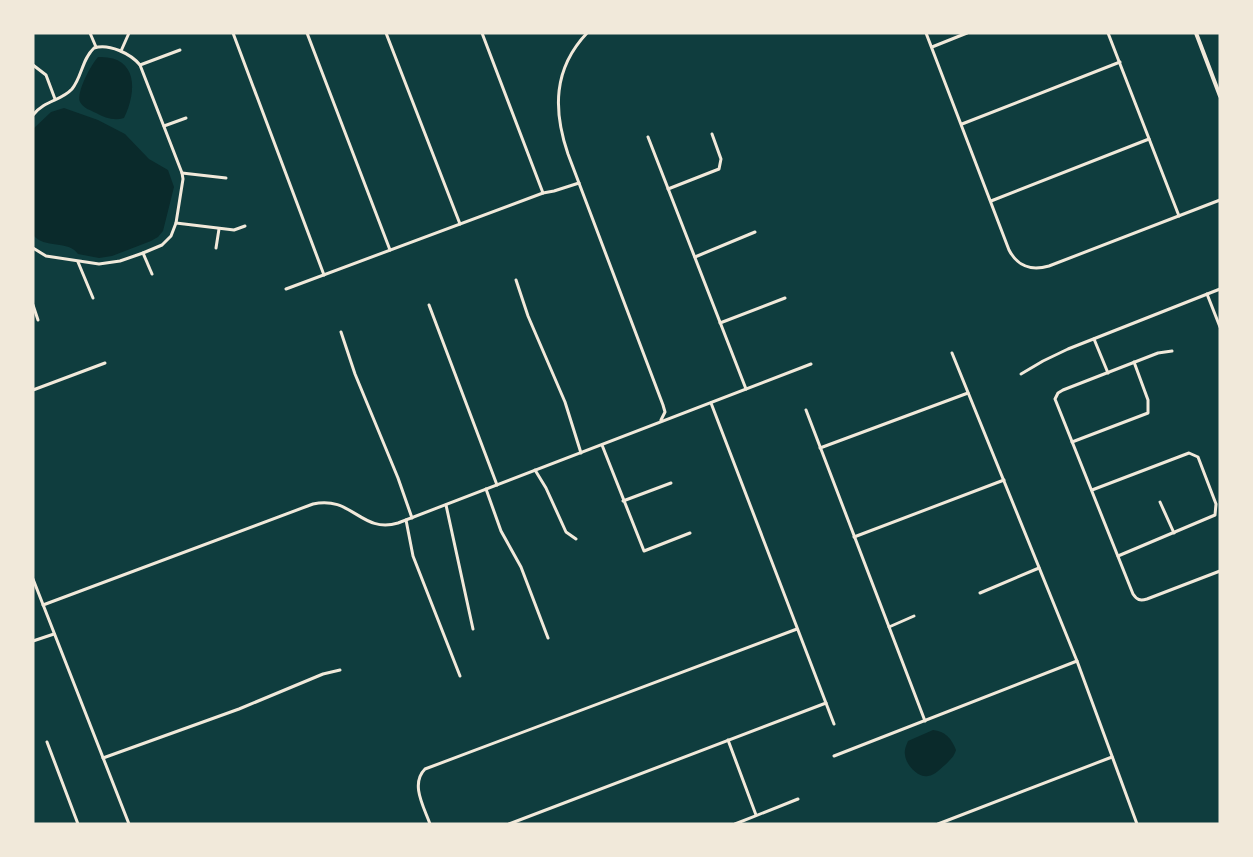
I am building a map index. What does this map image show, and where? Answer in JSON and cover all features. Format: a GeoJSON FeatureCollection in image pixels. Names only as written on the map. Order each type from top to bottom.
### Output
{"type":"FeatureCollection","features":[{"type":"Feature","properties":{"kind":"street"},"geometry":{"type":"LineString","coordinates":[[90,33],[96,47]]}},
{"type":"Feature","properties":{"kind":"street"},"geometry":{"type":"LineString","coordinates":[[121,51],[129,33]]}},
{"type":"Feature","properties":{"kind":"street"},"geometry":{"type":"LineString","coordinates":[[233,33],[324,275]]}},
{"type":"Feature","properties":{"kind":"street"},"geometry":{"type":"LineString","coordinates":[[307,33],[390,250]]}},
{"type":"Feature","properties":{"kind":"street"},"geometry":{"type":"LineString","coordinates":[[386,33],[460,224]]}},
{"type":"Feature","properties":{"kind":"street"},"geometry":{"type":"LineString","coordinates":[[482,33],[543,193]]}},
{"type":"Feature","properties":{"kind":"street"},"geometry":{"type":"LineString","coordinates":[[587,33],[576,46],[566,64],[560,85],[557,106],[561,135],[663,405],[665,412],[659,422]]}},
{"type":"Feature","properties":{"kind":"street"},"geometry":{"type":"LineString","coordinates":[[927,33],[1009,250],[1022,265],[1034,269],[1049,266],[1220,200]]}},
{"type":"Feature","properties":{"kind":"street"},"geometry":{"type":"LineString","coordinates":[[932,47],[967,33]]}},
{"type":"Feature","properties":{"kind":"street"},"geometry":{"type":"LineString","coordinates":[[1108,33],[1179,216]]}},
{"type":"Feature","properties":{"kind":"street"},"geometry":{"type":"LineString","coordinates":[[1196,33],[1220,96]]}},
{"type":"Feature","properties":{"kind":"street"},"geometry":{"type":"LineString","coordinates":[[33,115],[42,106],[64,95],[73,87],[91,51],[96,47],[121,51],[140,65],[183,179],[176,223],[166,242],[143,253],[109,263],[92,264],[46,256],[33,248]]}},
{"type":"Feature","properties":{"kind":"street"},"geometry":{"type":"LineString","coordinates":[[140,65],[180,50]]}},
{"type":"Feature","properties":{"kind":"street"},"geometry":{"type":"LineString","coordinates":[[961,124],[1120,62]]}},
{"type":"Feature","properties":{"kind":"street"},"geometry":{"type":"LineString","coordinates":[[33,65],[46,75],[55,99]]}},
{"type":"Feature","properties":{"kind":"street"},"geometry":{"type":"LineString","coordinates":[[164,126],[186,118]]}},
{"type":"Feature","properties":{"kind":"street"},"geometry":{"type":"LineString","coordinates":[[668,189],[721,167],[721,159],[712,134]]}},
{"type":"Feature","properties":{"kind":"street"},"geometry":{"type":"LineString","coordinates":[[648,137],[746,389]]}},
{"type":"Feature","properties":{"kind":"street"},"geometry":{"type":"LineString","coordinates":[[990,201],[1149,139]]}},
{"type":"Feature","properties":{"kind":"street"},"geometry":{"type":"LineString","coordinates":[[182,173],[226,178]]}},
{"type":"Feature","properties":{"kind":"street"},"geometry":{"type":"LineString","coordinates":[[286,289],[543,193],[579,183]]}},
{"type":"Feature","properties":{"kind":"street"},"geometry":{"type":"LineString","coordinates":[[176,223],[234,230],[245,226]]}},
{"type":"Feature","properties":{"kind":"street"},"geometry":{"type":"LineString","coordinates":[[216,248],[219,229]]}},
{"type":"Feature","properties":{"kind":"street"},"geometry":{"type":"LineString","coordinates":[[695,257],[754,232]]}},
{"type":"Feature","properties":{"kind":"street"},"geometry":{"type":"LineString","coordinates":[[143,253],[153,274]]}},
{"type":"Feature","properties":{"kind":"street"},"geometry":{"type":"LineString","coordinates":[[78,262],[93,298]]}},
{"type":"Feature","properties":{"kind":"street"},"geometry":{"type":"LineString","coordinates":[[516,280],[528,316],[565,402],[581,453]]}},
{"type":"Feature","properties":{"kind":"street"},"geometry":{"type":"LineString","coordinates":[[1021,374],[1043,361],[1094,339],[1220,289]]}},
{"type":"Feature","properties":{"kind":"street"},"geometry":{"type":"LineString","coordinates":[[1207,294],[1220,327]]}},
{"type":"Feature","properties":{"kind":"street"},"geometry":{"type":"LineString","coordinates":[[720,323],[785,298]]}},
{"type":"Feature","properties":{"kind":"street"},"geometry":{"type":"LineString","coordinates":[[33,305],[38,320]]}},
{"type":"Feature","properties":{"kind":"street"},"geometry":{"type":"LineString","coordinates":[[429,305],[497,485]]}},
{"type":"Feature","properties":{"kind":"street"},"geometry":{"type":"LineString","coordinates":[[341,332],[355,374],[412,518]]}},
{"type":"Feature","properties":{"kind":"street"},"geometry":{"type":"LineString","coordinates":[[1094,339],[1108,373]]}},
{"type":"Feature","properties":{"kind":"street"},"geometry":{"type":"LineString","coordinates":[[1172,351],[1158,353],[1064,390],[1056,397],[1057,406],[1133,594],[1141,601],[1220,571]]}},
{"type":"Feature","properties":{"kind":"street"},"geometry":{"type":"LineString","coordinates":[[952,353],[1077,661],[1137,824]]}},
{"type":"Feature","properties":{"kind":"street"},"geometry":{"type":"LineString","coordinates":[[1072,442],[1148,413],[1148,400],[1134,362]]}},
{"type":"Feature","properties":{"kind":"street"},"geometry":{"type":"LineString","coordinates":[[33,390],[105,363]]}},
{"type":"Feature","properties":{"kind":"street"},"geometry":{"type":"LineString","coordinates":[[43,605],[322,501],[335,503],[379,525],[390,525],[406,520],[811,364]]}},
{"type":"Feature","properties":{"kind":"street"},"geometry":{"type":"LineString","coordinates":[[820,448],[968,393]]}},
{"type":"Feature","properties":{"kind":"street"},"geometry":{"type":"LineString","coordinates":[[711,403],[834,724]]}},
{"type":"Feature","properties":{"kind":"street"},"geometry":{"type":"LineString","coordinates":[[806,410],[925,721]]}},
{"type":"Feature","properties":{"kind":"street"},"geometry":{"type":"LineString","coordinates":[[602,445],[644,551],[690,533]]}},
{"type":"Feature","properties":{"kind":"street"},"geometry":{"type":"LineString","coordinates":[[1092,490],[1189,453],[1195,454],[1216,504],[1216,514],[1210,519],[1118,556]]}},
{"type":"Feature","properties":{"kind":"street"},"geometry":{"type":"LineString","coordinates":[[536,470],[566,532],[576,539]]}},
{"type":"Feature","properties":{"kind":"street"},"geometry":{"type":"LineString","coordinates":[[854,537],[1004,480]]}},
{"type":"Feature","properties":{"kind":"street"},"geometry":{"type":"LineString","coordinates":[[623,501],[671,483]]}},
{"type":"Feature","properties":{"kind":"street"},"geometry":{"type":"LineString","coordinates":[[486,489],[501,531],[521,567],[548,638]]}},
{"type":"Feature","properties":{"kind":"street"},"geometry":{"type":"LineString","coordinates":[[1160,502],[1174,533]]}},
{"type":"Feature","properties":{"kind":"street"},"geometry":{"type":"LineString","coordinates":[[446,505],[459,568],[469,601],[473,629]]}},
{"type":"Feature","properties":{"kind":"street"},"geometry":{"type":"LineString","coordinates":[[406,520],[413,556],[460,676]]}},
{"type":"Feature","properties":{"kind":"street"},"geometry":{"type":"LineString","coordinates":[[980,592],[1040,568]]}},
{"type":"Feature","properties":{"kind":"street"},"geometry":{"type":"LineString","coordinates":[[33,579],[129,824]]}},
{"type":"Feature","properties":{"kind":"street"},"geometry":{"type":"LineString","coordinates":[[889,627],[914,616]]}},
{"type":"Feature","properties":{"kind":"street"},"geometry":{"type":"LineString","coordinates":[[430,824],[418,791],[419,776],[431,766],[797,628]]}},
{"type":"Feature","properties":{"kind":"street"},"geometry":{"type":"LineString","coordinates":[[33,641],[54,634]]}},
{"type":"Feature","properties":{"kind":"street"},"geometry":{"type":"LineString","coordinates":[[834,756],[1077,661]]}},
{"type":"Feature","properties":{"kind":"street"},"geometry":{"type":"LineString","coordinates":[[103,758],[239,709],[323,674],[340,670]]}},
{"type":"Feature","properties":{"kind":"street"},"geometry":{"type":"LineString","coordinates":[[509,824],[826,703]]}},
{"type":"Feature","properties":{"kind":"street"},"geometry":{"type":"LineString","coordinates":[[728,740],[756,815]]}},
{"type":"Feature","properties":{"kind":"street"},"geometry":{"type":"LineString","coordinates":[[47,742],[78,824]]}},
{"type":"Feature","properties":{"kind":"street"},"geometry":{"type":"LineString","coordinates":[[938,824],[1113,757]]}},
{"type":"Feature","properties":{"kind":"street"},"geometry":{"type":"LineString","coordinates":[[735,824],[798,799]]}},
{"type":"Feature","properties":{"kind":"water"},"geometry":{"type":"Polygon","coordinates":[[[98,57],[111,58],[120,62],[131,76],[131,96],[124,118],[106,118],[87,109],[80,102],[82,85],[98,57]]]}},
{"type":"Feature","properties":{"kind":"water"},"geometry":{"type":"Polygon","coordinates":[[[64,108],[98,120],[125,134],[149,159],[168,170],[174,187],[163,231],[158,237],[112,256],[99,258],[78,254],[69,247],[43,242],[33,235],[33,129],[51,112],[64,108]]]}},
{"type":"Feature","properties":{"kind":"water"},"geometry":{"type":"Polygon","coordinates":[[[933,730],[948,736],[956,750],[952,758],[939,770],[924,776],[910,767],[905,750],[908,741],[933,730]]]}}]}
